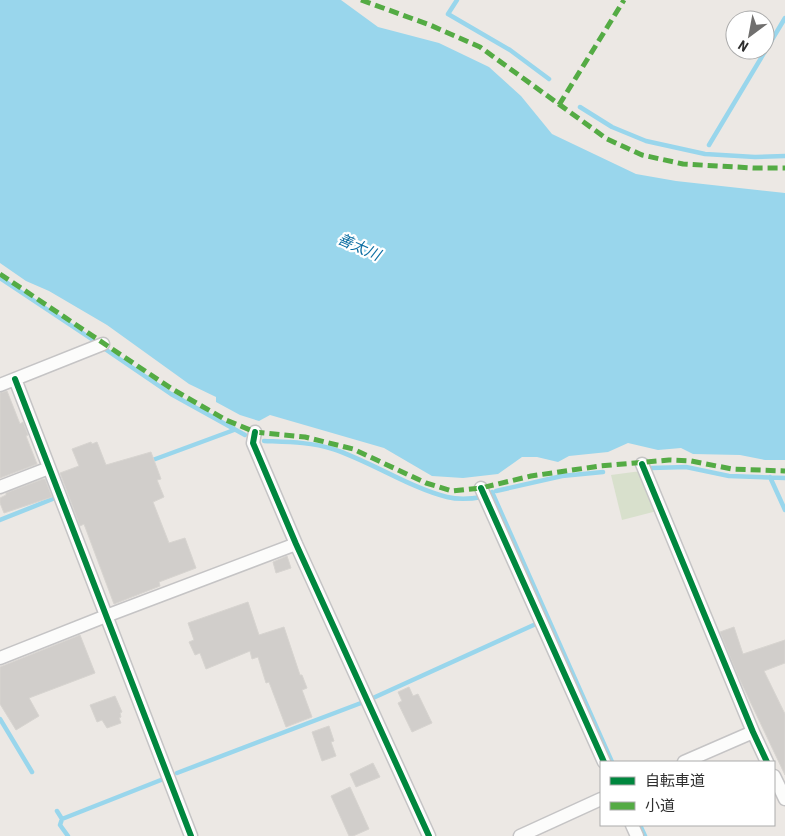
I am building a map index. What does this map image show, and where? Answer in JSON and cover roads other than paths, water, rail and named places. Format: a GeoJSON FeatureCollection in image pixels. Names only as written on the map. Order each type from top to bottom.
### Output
{"type":"FeatureCollection","features":[{"type":"Feature","properties":{"kind":"street"},"geometry":{"type":"LineString","coordinates":[[0,385],[103,344]]}},
{"type":"Feature","properties":{"kind":"street"},"geometry":{"type":"LineString","coordinates":[[15,379],[191,836]]}},
{"type":"Feature","properties":{"kind":"street"},"geometry":{"type":"LineString","coordinates":[[255,432],[253,443],[296,544],[430,836]]}},
{"type":"Feature","properties":{"kind":"street"},"geometry":{"type":"LineString","coordinates":[[642,464],[767,761]]}},
{"type":"Feature","properties":{"kind":"street"},"geometry":{"type":"LineString","coordinates":[[0,487],[49,468]]}},
{"type":"Feature","properties":{"kind":"street"},"geometry":{"type":"LineString","coordinates":[[481,488],[604,761]]}},
{"type":"Feature","properties":{"kind":"street"},"geometry":{"type":"LineString","coordinates":[[0,658],[296,544]]}},
{"type":"Feature","properties":{"kind":"street"},"geometry":{"type":"LineString","coordinates":[[686,761],[753,732]]}},
{"type":"Feature","properties":{"kind":"street"},"geometry":{"type":"LineString","coordinates":[[775,778],[785,799]]}},
{"type":"Feature","properties":{"kind":"street"},"geometry":{"type":"LineString","coordinates":[[520,836],[600,799]]}},
{"type":"Feature","properties":{"kind":"water","name":"善太川"},"geometry":{"type":"Polygon","coordinates":[[[0,0],[341,0],[378,27],[439,43],[489,67],[521,96],[552,134],[636,174],[676,181],[785,193],[785,460],[765,460],[740,455],[693,454],[681,448],[658,450],[628,443],[608,452],[569,456],[558,462],[537,457],[522,457],[498,474],[463,478],[432,476],[384,448],[270,415],[259,421],[240,415],[216,402],[216,397],[189,384],[107,325],[49,291],[26,281],[0,263],[0,0]]]}},
{"type":"Feature","properties":{"kind":"waterway"},"geometry":{"type":"LineString","coordinates":[[457,0],[448,14],[510,50],[549,79]]}},
{"type":"Feature","properties":{"kind":"waterway"},"geometry":{"type":"LineString","coordinates":[[709,145],[785,18]]}},
{"type":"Feature","properties":{"kind":"waterway"},"geometry":{"type":"LineString","coordinates":[[580,107],[612,127],[646,141],[705,154],[755,157],[785,156]]}},
{"type":"Feature","properties":{"kind":"waterway"},"geometry":{"type":"LineString","coordinates":[[0,278],[93,340]]}},
{"type":"Feature","properties":{"kind":"waterway"},"geometry":{"type":"LineString","coordinates":[[105,349],[171,394],[245,435]]}},
{"type":"Feature","properties":{"kind":"waterway"},"geometry":{"type":"LineString","coordinates":[[150,461],[234,430]]}},
{"type":"Feature","properties":{"kind":"waterway"},"geometry":{"type":"LineString","coordinates":[[264,441],[299,443],[333,449],[433,493],[456,499],[482,497]]}},
{"type":"Feature","properties":{"kind":"waterway"},"geometry":{"type":"LineString","coordinates":[[651,468],[686,467],[729,476],[785,478]]}},
{"type":"Feature","properties":{"kind":"waterway"},"geometry":{"type":"LineString","coordinates":[[496,491],[562,476],[603,472]]}},
{"type":"Feature","properties":{"kind":"waterway"},"geometry":{"type":"LineString","coordinates":[[770,477],[785,510]]}},
{"type":"Feature","properties":{"kind":"waterway"},"geometry":{"type":"LineString","coordinates":[[492,492],[612,761]]}},
{"type":"Feature","properties":{"kind":"waterway"},"geometry":{"type":"LineString","coordinates":[[0,520],[55,498]]}},
{"type":"Feature","properties":{"kind":"waterway"},"geometry":{"type":"LineString","coordinates":[[373,698],[538,623]]}},
{"type":"Feature","properties":{"kind":"waterway"},"geometry":{"type":"LineString","coordinates":[[177,773],[361,703]]}},
{"type":"Feature","properties":{"kind":"waterway"},"geometry":{"type":"LineString","coordinates":[[0,719],[32,772]]}},
{"type":"Feature","properties":{"kind":"waterway"},"geometry":{"type":"LineString","coordinates":[[57,811],[62,819],[166,778]]}},
{"type":"Feature","properties":{"kind":"waterway"},"geometry":{"type":"LineString","coordinates":[[62,819],[60,825],[68,836]]}},
{"type":"Feature","properties":{"kind":"waterway"},"geometry":{"type":"LineString","coordinates":[[640,826],[645,836]]}}]}
